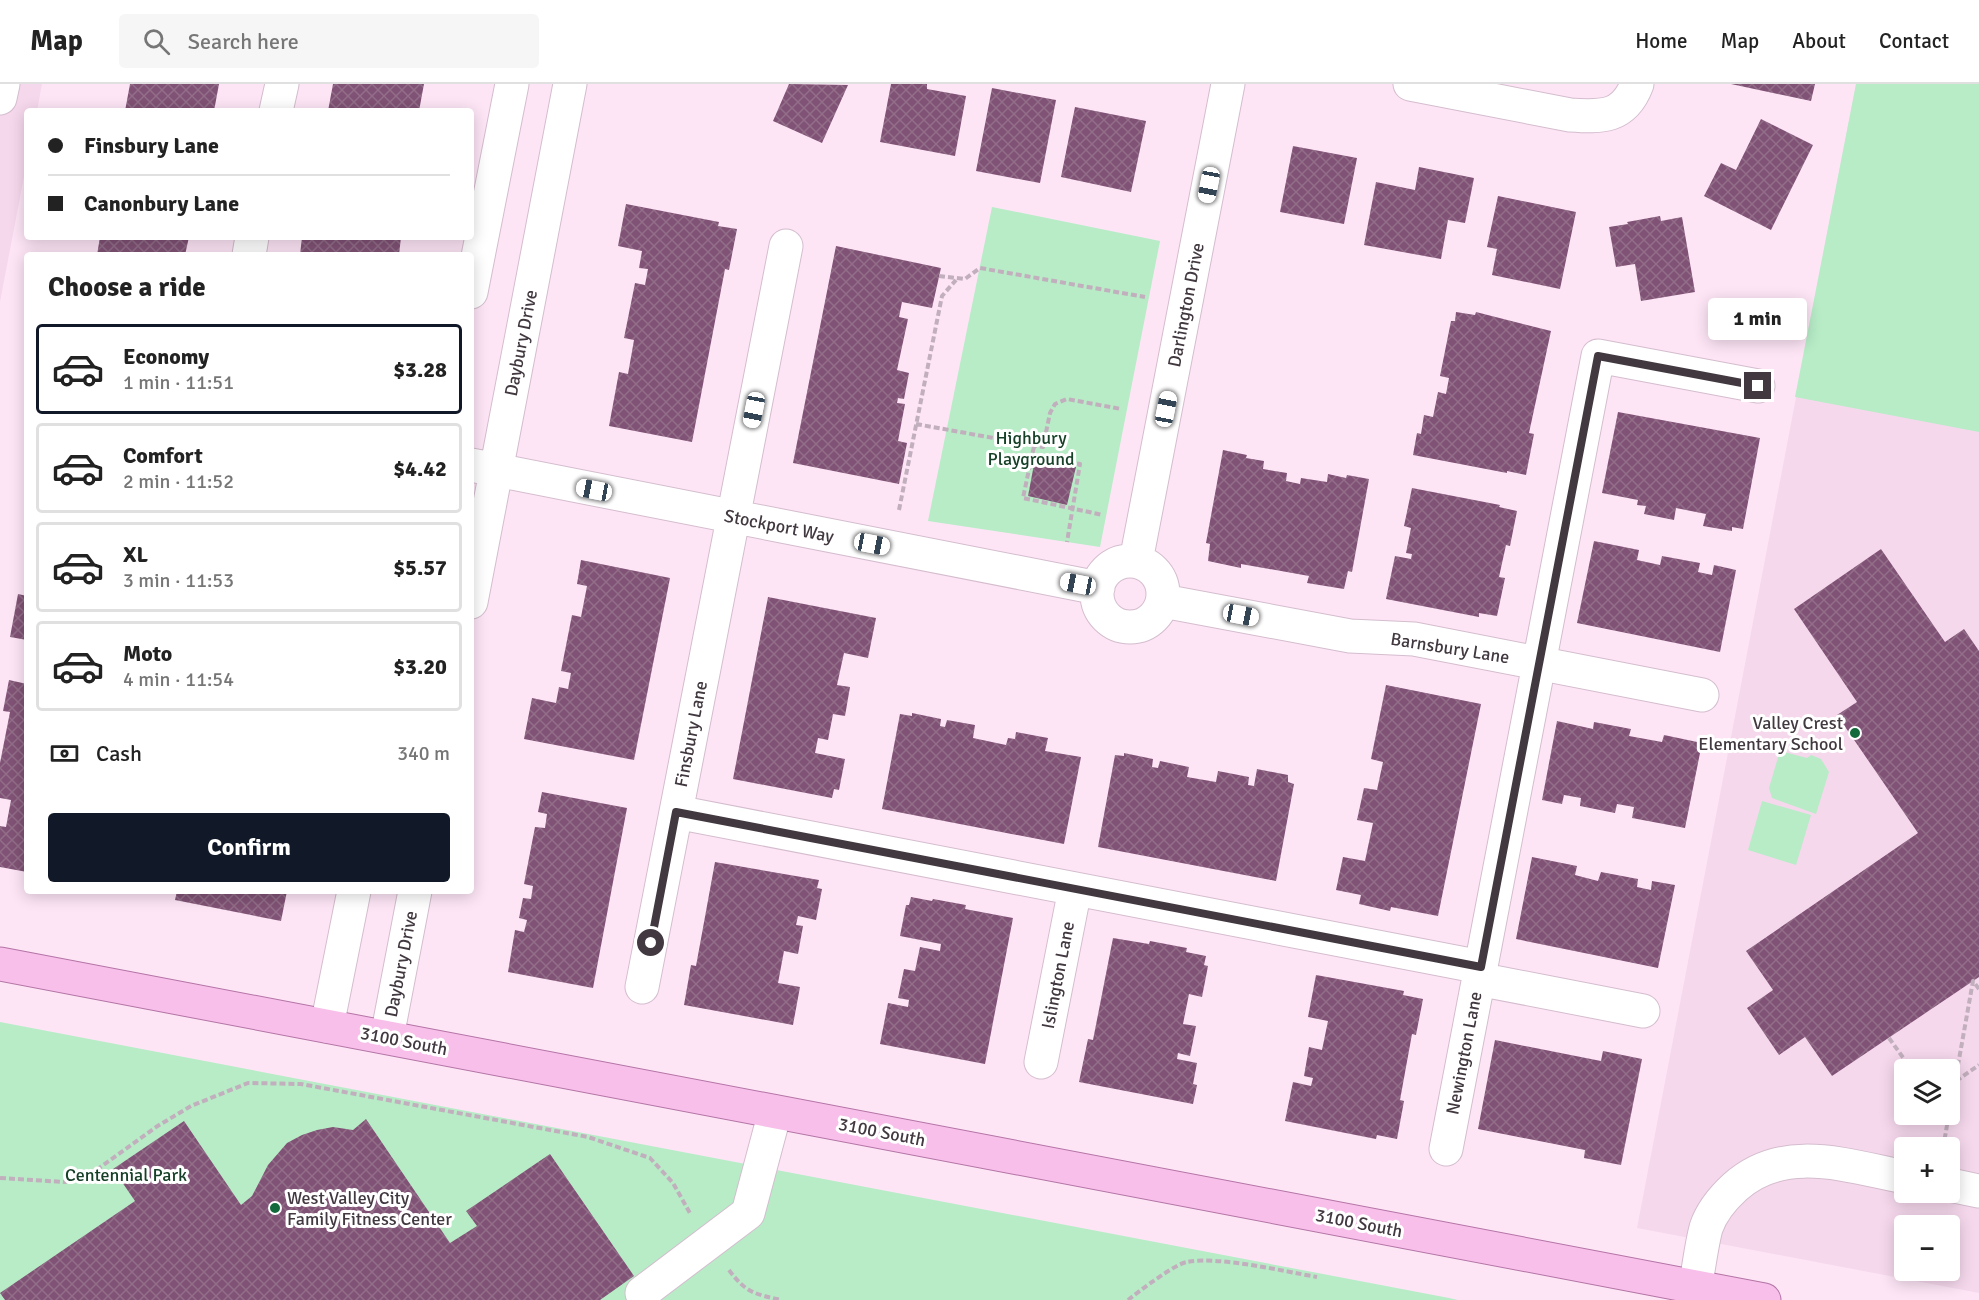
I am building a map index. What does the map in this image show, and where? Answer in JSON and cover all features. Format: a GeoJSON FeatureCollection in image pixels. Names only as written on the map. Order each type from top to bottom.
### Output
{"type":"FeatureCollection","features":[{"type":"Feature","properties":{"kind":"main road","name":"3100 South"},"geometry":{"type":"LineString","coordinates":[[0,964],[1764,1300]]}},
{"type":"Feature","properties":{"kind":"street"},"geometry":{"type":"LineString","coordinates":[[0,98],[3,84]]}},
{"type":"Feature","properties":{"kind":"street"},"geometry":{"type":"LineString","coordinates":[[277,108],[282,84]]}},
{"type":"Feature","properties":{"kind":"street"},"geometry":{"type":"LineString","coordinates":[[474,277],[512,84]]}},
{"type":"Feature","properties":{"kind":"street","name":"Daybury Drive"},"geometry":{"type":"LineString","coordinates":[[474,571],[484,468],[570,84]]}},
{"type":"Feature","properties":{"kind":"street","name":"Darlington Drive"},"geometry":{"type":"LineString","coordinates":[[1136,561],[1228,84]]}},
{"type":"Feature","properties":{"kind":"street"},"geometry":{"type":"LineString","coordinates":[[1410,84],[1570,115],[1606,114],[1629,97]]}},
{"type":"Feature","properties":{"kind":"street","name":"Finsbury Lane"},"geometry":{"type":"LineString","coordinates":[[642,987],[786,246]]}},
{"type":"Feature","properties":{"kind":"street","name":"Newington Lane"},"geometry":{"type":"LineString","coordinates":[[1446,1149],[1598,356],[1758,386]]}},
{"type":"Feature","properties":{"kind":"street","name":"Stockport Way"},"geometry":{"type":"LineString","coordinates":[[484,468],[1098,588]]}},
{"type":"Feature","properties":{"kind":"street"},"geometry":{"type":"LineString","coordinates":[[1136,561],[1154,571],[1163,590],[1163,601],[1157,614],[1146,623],[1131,627],[1117,624],[1105,615],[1098,603],[1098,588],[1107,570],[1116,564],[1136,561]]}},
{"type":"Feature","properties":{"kind":"street","name":"Barnsbury Lane"},"geometry":{"type":"LineString","coordinates":[[1163,601],[1350,636],[1414,639],[1702,695]]}},
{"type":"Feature","properties":{"kind":"street"},"geometry":{"type":"LineString","coordinates":[[676,812],[1075,889],[1480,973],[1643,1011]]}},
{"type":"Feature","properties":{"kind":"street","name":"Islington Lane"},"geometry":{"type":"LineString","coordinates":[[1041,1062],[1075,889]]}},
{"type":"Feature","properties":{"kind":"street"},"geometry":{"type":"LineString","coordinates":[[327,1026],[353,894]]}},
{"type":"Feature","properties":{"kind":"street","name":"Daybury Drive"},"geometry":{"type":"LineString","coordinates":[[387,1037],[414,894]]}},
{"type":"Feature","properties":{"kind":"street"},"geometry":{"type":"LineString","coordinates":[[642,1293],[748,1214],[775,1112]]}},
{"type":"Feature","properties":{"kind":"street"},"geometry":{"type":"LineString","coordinates":[[1695,1287],[1707,1228],[1716,1209],[1743,1179],[1781,1162],[1803,1160],[1894,1175]]}},
{"type":"Feature","properties":{"kind":"street"},"geometry":{"type":"LineString","coordinates":[[1960,1187],[1979,1191]]}},
{"type":"Feature","properties":{"kind":"path"},"geometry":{"type":"LineString","coordinates":[[939,276],[965,279],[980,267],[1145,297]]}},
{"type":"Feature","properties":{"kind":"path"},"geometry":{"type":"LineString","coordinates":[[899,510],[942,296],[956,279]]}},
{"type":"Feature","properties":{"kind":"path"},"geometry":{"type":"LineString","coordinates":[[916,424],[1042,447],[1050,412],[1055,404],[1067,399],[1121,409]]}},
{"type":"Feature","properties":{"kind":"path"},"geometry":{"type":"LineString","coordinates":[[1034,447],[1023,498],[1103,514]]}},
{"type":"Feature","properties":{"kind":"path"},"geometry":{"type":"LineString","coordinates":[[1032,455],[1080,464],[1067,542]]}},
{"type":"Feature","properties":{"kind":"path"},"geometry":{"type":"LineString","coordinates":[[1959,1059],[1973,981],[1979,989]]}},
{"type":"Feature","properties":{"kind":"path"},"geometry":{"type":"LineString","coordinates":[[1889,1038],[1904,1059]]}},
{"type":"Feature","properties":{"kind":"path"},"geometry":{"type":"LineString","coordinates":[[1960,1078],[1979,1065]]}},
{"type":"Feature","properties":{"kind":"path"},"geometry":{"type":"LineString","coordinates":[[0,1178],[65,1182],[95,1171],[156,1127],[191,1106],[248,1083],[301,1084],[588,1137],[650,1158],[673,1184],[693,1220],[741,1286],[761,1295],[781,1300]]}},
{"type":"Feature","properties":{"kind":"path"},"geometry":{"type":"LineString","coordinates":[[1128,1300],[1185,1262],[1217,1261],[1317,1277]]}},
{"type":"Feature","properties":{"kind":"shaded area"},"geometry":{"type":"Polygon","coordinates":[[[0,84],[42,84],[38,108],[24,108],[24,177],[0,302],[0,84]]]}},
{"type":"Feature","properties":{"kind":"shaded area","name":"Valley Crest Elementary School"},"geometry":{"type":"Polygon","coordinates":[[[1856,84],[1979,84],[1979,1293],[1916,1281],[1960,1281],[1960,1215],[1894,1215],[1894,1277],[1637,1228],[1856,84]]]}},
{"type":"Feature","properties":{"kind":"green space"},"geometry":{"type":"Polygon","coordinates":[[[1856,84],[1979,84],[1979,432],[1795,397],[1856,84]]]}},
{"type":"Feature","properties":{"kind":"green space","name":"Highbury Playground"},"geometry":{"type":"Polygon","coordinates":[[[992,207],[1160,241],[1100,547],[928,521],[992,207]]]}},
{"type":"Feature","properties":{"kind":"green space"},"geometry":{"type":"Polygon","coordinates":[[[1784,752],[1807,758],[1811,755],[1821,759],[1829,772],[1816,814],[1772,798],[1769,788],[1779,754],[1784,752]]]}},
{"type":"Feature","properties":{"kind":"green space"},"geometry":{"type":"Polygon","coordinates":[[[1762,801],[1811,815],[1796,865],[1748,850],[1762,801]]]}},
{"type":"Feature","properties":{"kind":"green space","name":"Centennial Park"},"geometry":{"type":"Polygon","coordinates":[[[0,1022],[1449,1298],[1458,1300],[0,1300],[0,1022]]]}},
{"type":"Feature","properties":{"kind":"building"},"geometry":{"type":"Polygon","coordinates":[[[130,84],[219,84],[215,108],[126,108],[130,84]]]}},
{"type":"Feature","properties":{"kind":"building"},"geometry":{"type":"Polygon","coordinates":[[[333,84],[424,84],[420,108],[329,108],[333,84]]]}},
{"type":"Feature","properties":{"kind":"building"},"geometry":{"type":"Polygon","coordinates":[[[789,84],[848,85],[822,143],[773,121],[789,84]]]}},
{"type":"Feature","properties":{"kind":"building"},"geometry":{"type":"Polygon","coordinates":[[[891,84],[927,84],[927,89],[966,96],[955,156],[880,142],[891,84]]]}},
{"type":"Feature","properties":{"kind":"building"},"geometry":{"type":"Polygon","coordinates":[[[1731,84],[1815,84],[1811,101],[1731,84]]]}},
{"type":"Feature","properties":{"kind":"building"},"geometry":{"type":"Polygon","coordinates":[[[992,88],[1056,100],[1040,183],[976,171],[992,88]]]}},
{"type":"Feature","properties":{"kind":"building"},"geometry":{"type":"Polygon","coordinates":[[[1075,107],[1146,121],[1131,192],[1061,177],[1075,107]]]}},
{"type":"Feature","properties":{"kind":"building"},"geometry":{"type":"Polygon","coordinates":[[[1761,119],[1813,145],[1771,230],[1704,196],[1721,163],[1736,170],[1761,119]]]}},
{"type":"Feature","properties":{"kind":"building"},"geometry":{"type":"Polygon","coordinates":[[[1293,146],[1357,158],[1344,224],[1280,212],[1293,146]]]}},
{"type":"Feature","properties":{"kind":"building"},"geometry":{"type":"Polygon","coordinates":[[[1419,167],[1474,178],[1465,223],[1448,220],[1441,259],[1364,245],[1376,182],[1415,190],[1419,167]]]}},
{"type":"Feature","properties":{"kind":"building"},"geometry":{"type":"Polygon","coordinates":[[[1498,196],[1576,212],[1560,289],[1492,275],[1497,249],[1487,247],[1498,196]]]}},
{"type":"Feature","properties":{"kind":"building"},"geometry":{"type":"Polygon","coordinates":[[[626,204],[719,222],[718,226],[737,229],[729,270],[725,269],[692,442],[609,426],[619,372],[628,374],[634,340],[624,338],[635,283],[645,285],[648,269],[639,268],[642,251],[618,246],[626,204]]]}},
{"type":"Feature","properties":{"kind":"building"},"geometry":{"type":"Polygon","coordinates":[[[1660,216],[1661,221],[1682,217],[1695,292],[1641,301],[1635,264],[1616,267],[1609,227],[1660,216]]]}},
{"type":"Feature","properties":{"kind":"building"},"geometry":{"type":"Polygon","coordinates":[[[100,240],[188,240],[186,252],[98,252],[100,240]]]}},
{"type":"Feature","properties":{"kind":"building"},"geometry":{"type":"Polygon","coordinates":[[[302,240],[401,240],[399,252],[300,252],[302,240]]]}},
{"type":"Feature","properties":{"kind":"building"},"geometry":{"type":"Polygon","coordinates":[[[836,246],[941,268],[932,308],[902,302],[899,317],[908,319],[897,370],[909,373],[904,399],[898,398],[897,403],[905,404],[898,441],[907,443],[899,484],[793,463],[836,246]]]}},
{"type":"Feature","properties":{"kind":"building"},"geometry":{"type":"Polygon","coordinates":[[[1456,312],[1475,315],[1476,312],[1551,331],[1529,433],[1534,434],[1526,475],[1413,455],[1417,433],[1421,434],[1424,415],[1433,417],[1438,392],[1446,394],[1449,378],[1440,376],[1451,321],[1455,321],[1456,312]]]}},
{"type":"Feature","properties":{"kind":"building"},"geometry":{"type":"Polygon","coordinates":[[[1618,412],[1760,438],[1743,529],[1732,527],[1732,531],[1703,526],[1706,514],[1676,508],[1674,520],[1644,514],[1646,506],[1637,505],[1638,500],[1602,493],[1618,412]]]}},
{"type":"Feature","properties":{"kind":"building"},"geometry":{"type":"Polygon","coordinates":[[[1223,450],[1264,461],[1263,469],[1287,473],[1286,481],[1300,484],[1301,478],[1327,482],[1328,474],[1369,479],[1352,572],[1348,571],[1344,589],[1307,583],[1309,576],[1241,564],[1241,568],[1208,561],[1210,544],[1206,543],[1223,450]]]}},
{"type":"Feature","properties":{"kind":"building"},"geometry":{"type":"Polygon","coordinates":[[[1035,459],[1076,467],[1067,505],[1028,496],[1035,459]]]}},
{"type":"Feature","properties":{"kind":"building"},"geometry":{"type":"Polygon","coordinates":[[[1412,488],[1500,505],[1499,507],[1517,511],[1510,546],[1506,545],[1499,577],[1505,578],[1497,616],[1479,613],[1479,617],[1386,599],[1395,556],[1411,559],[1412,554],[1406,553],[1411,528],[1404,526],[1412,488]]]}},
{"type":"Feature","properties":{"kind":"building"},"geometry":{"type":"Polygon","coordinates":[[[1594,541],[1639,550],[1637,560],[1660,565],[1662,556],[1700,563],[1698,572],[1712,575],[1714,565],[1736,570],[1720,652],[1577,623],[1594,541]]]}},
{"type":"Feature","properties":{"kind":"building"},"geometry":{"type":"Polygon","coordinates":[[[1881,549],[1945,642],[1964,629],[1979,651],[1979,977],[1832,1076],[1805,1037],[1779,1055],[1747,1008],[1773,990],[1746,951],[1918,833],[1837,715],[1857,702],[1794,609],[1881,549]]]}},
{"type":"Feature","properties":{"kind":"building"},"geometry":{"type":"Polygon","coordinates":[[[581,560],[670,578],[634,760],[524,739],[532,698],[556,703],[559,687],[568,689],[571,673],[561,671],[572,615],[581,617],[587,586],[577,584],[581,560]]]}},
{"type":"Feature","properties":{"kind":"building"},"geometry":{"type":"Polygon","coordinates":[[[18,594],[24,595],[24,639],[10,637],[18,594]]]}},
{"type":"Feature","properties":{"kind":"building"},"geometry":{"type":"Polygon","coordinates":[[[768,597],[876,618],[868,658],[844,653],[837,685],[850,687],[845,716],[833,714],[828,740],[818,738],[815,753],[845,759],[839,790],[834,789],[832,798],[733,779],[768,597]]]}},
{"type":"Feature","properties":{"kind":"building"},"geometry":{"type":"Polygon","coordinates":[[[9,680],[24,683],[24,871],[0,867],[0,826],[6,827],[11,800],[0,798],[0,763],[10,712],[3,711],[9,680]]]}},
{"type":"Feature","properties":{"kind":"building"},"geometry":{"type":"Polygon","coordinates":[[[1386,685],[1481,704],[1438,916],[1391,907],[1390,911],[1359,904],[1361,895],[1336,890],[1343,857],[1365,861],[1373,823],[1357,820],[1364,788],[1377,790],[1383,762],[1371,759],[1386,685]]]}},
{"type":"Feature","properties":{"kind":"building"},"geometry":{"type":"Polygon","coordinates":[[[912,713],[941,719],[940,726],[945,727],[947,720],[975,725],[973,738],[1006,745],[1008,738],[1015,739],[1016,732],[1048,738],[1045,751],[1081,757],[1064,844],[882,809],[900,714],[912,716],[912,713]]]}},
{"type":"Feature","properties":{"kind":"building"},"geometry":{"type":"Polygon","coordinates":[[[1557,721],[1593,729],[1594,722],[1631,729],[1629,736],[1662,742],[1664,735],[1702,743],[1685,828],[1632,818],[1634,807],[1617,804],[1615,813],[1580,806],[1581,798],[1564,795],[1562,804],[1542,800],[1557,721]]]}},
{"type":"Feature","properties":{"kind":"building"},"geometry":{"type":"Polygon","coordinates":[[[1124,753],[1153,759],[1152,767],[1158,768],[1160,761],[1189,767],[1187,777],[1216,782],[1218,771],[1249,777],[1248,785],[1254,786],[1257,769],[1288,775],[1288,782],[1294,784],[1276,881],[1098,847],[1115,755],[1124,756],[1124,753]]]}},
{"type":"Feature","properties":{"kind":"building"},"geometry":{"type":"Polygon","coordinates":[[[542,792],[627,808],[593,988],[508,972],[515,930],[524,932],[527,920],[519,918],[523,898],[531,899],[533,886],[524,884],[535,827],[545,828],[547,814],[538,812],[542,792]]]}},
{"type":"Feature","properties":{"kind":"building"},"geometry":{"type":"Polygon","coordinates":[[[1532,857],[1577,866],[1575,875],[1598,881],[1601,872],[1638,879],[1637,887],[1651,890],[1652,881],[1675,885],[1658,968],[1516,939],[1532,857]]]}},
{"type":"Feature","properties":{"kind":"building"},"geometry":{"type":"Polygon","coordinates":[[[715,862],[819,880],[817,888],[822,889],[816,920],[798,916],[796,925],[803,926],[798,954],[784,951],[778,983],[800,987],[793,1025],[684,1005],[691,965],[696,966],[715,862]]]}},
{"type":"Feature","properties":{"kind":"building"},"geometry":{"type":"Polygon","coordinates":[[[176,894],[286,894],[281,921],[175,900],[176,894]]]}},
{"type":"Feature","properties":{"kind":"building"},"geometry":{"type":"Polygon","coordinates":[[[911,897],[966,905],[965,909],[1013,918],[985,1064],[880,1044],[888,1003],[908,1007],[909,1000],[898,998],[904,969],[915,971],[920,947],[940,951],[941,944],[900,936],[906,905],[909,905],[911,897]]]}},
{"type":"Feature","properties":{"kind":"building"},"geometry":{"type":"Polygon","coordinates":[[[1113,938],[1149,944],[1150,941],[1187,948],[1186,952],[1206,956],[1204,965],[1208,966],[1202,997],[1189,994],[1183,1024],[1196,1026],[1190,1056],[1178,1053],[1177,1059],[1197,1063],[1193,1084],[1197,1085],[1193,1104],[1079,1082],[1088,1039],[1093,1040],[1113,938]]]}},
{"type":"Feature","properties":{"kind":"building"},"geometry":{"type":"Polygon","coordinates":[[[1316,975],[1404,991],[1403,995],[1423,999],[1416,1035],[1412,1034],[1400,1100],[1404,1101],[1397,1139],[1377,1135],[1376,1139],[1285,1121],[1293,1082],[1311,1086],[1313,1078],[1304,1076],[1309,1047],[1322,1050],[1328,1021],[1308,1017],[1316,975]]]}},
{"type":"Feature","properties":{"kind":"building"},"geometry":{"type":"Polygon","coordinates":[[[1495,1040],[1601,1061],[1603,1051],[1642,1059],[1621,1165],[1584,1158],[1585,1150],[1478,1129],[1495,1040]]]}},
{"type":"Feature","properties":{"kind":"building","name":"West Valley City Family Fitness Center"},"geometry":{"type":"Polygon","coordinates":[[[366,1119],[450,1243],[477,1226],[466,1211],[550,1154],[634,1276],[600,1300],[5,1300],[0,1293],[135,1201],[113,1169],[184,1121],[241,1205],[252,1196],[268,1165],[287,1143],[317,1130],[333,1127],[353,1130],[366,1119]]]}},
{"type":"Feature","properties":{"kind":"place","name":"Valley Crest Elementary School"},"geometry":{"type":"Point","coordinates":[1855,733]}},
{"type":"Feature","properties":{"kind":"place","name":"West Valley City Family Fitness Center"},"geometry":{"type":"Point","coordinates":[275,1208]}},
{"type":"Feature","properties":{"kind":"route"},"geometry":{"type":"LineString","coordinates":[[651,943],[676,812],[1481,967],[1598,356],[1758,386]]}}]}
